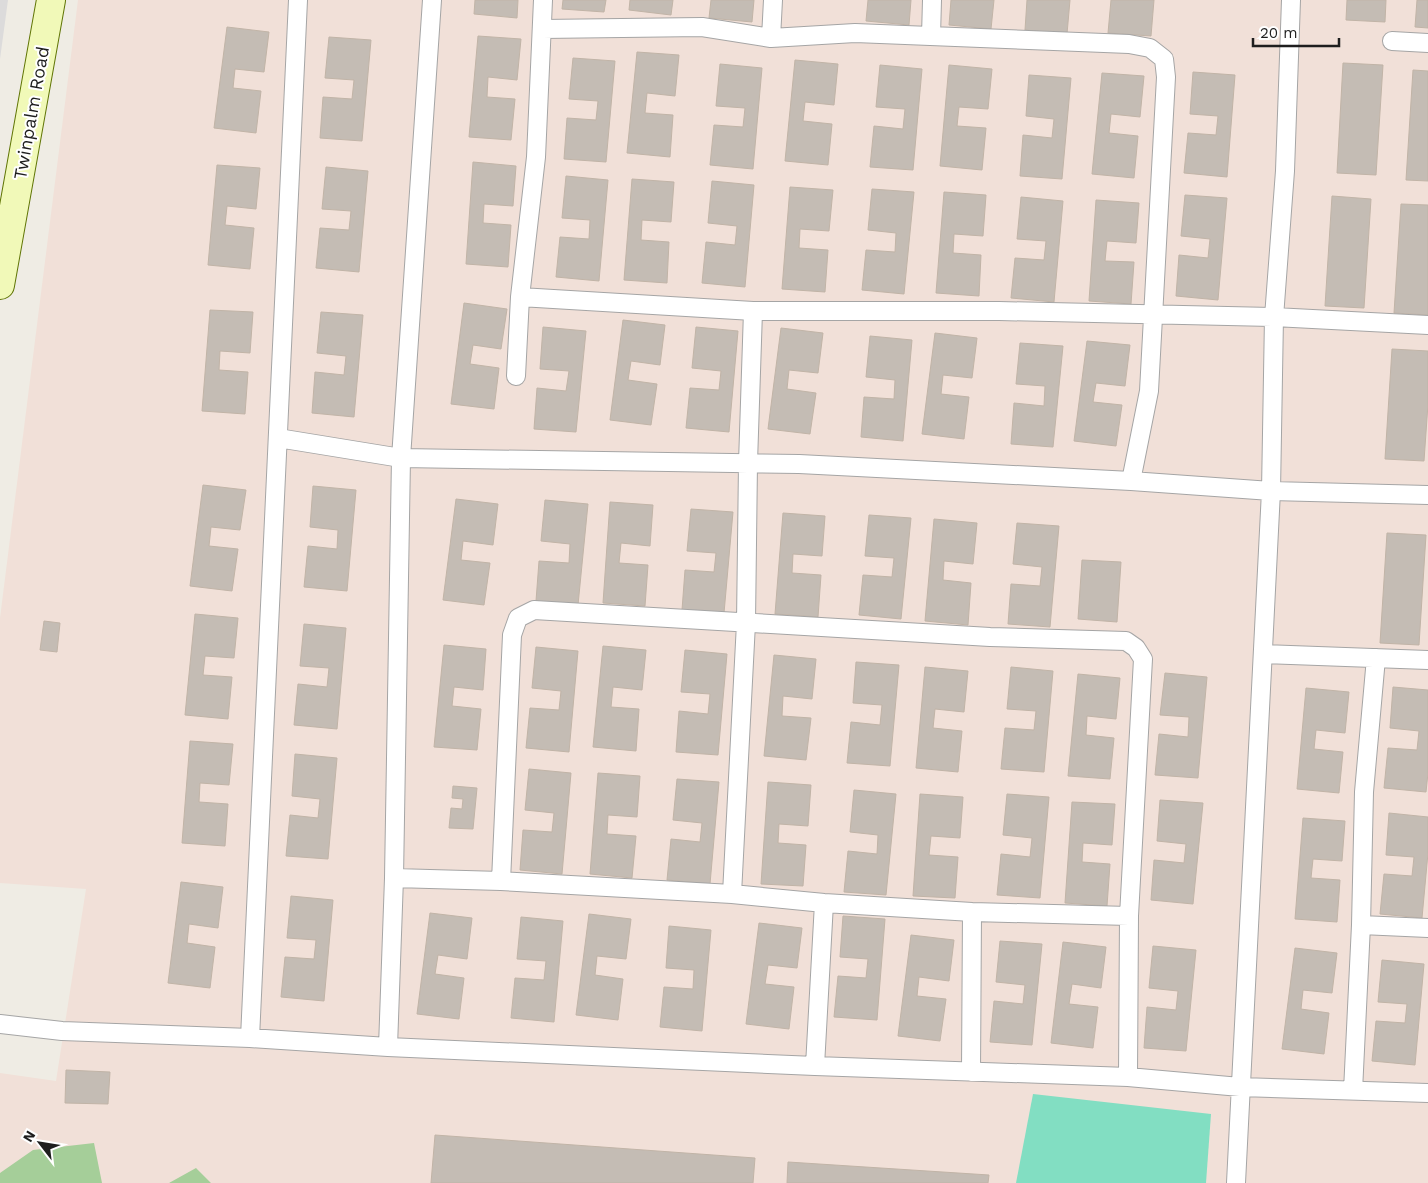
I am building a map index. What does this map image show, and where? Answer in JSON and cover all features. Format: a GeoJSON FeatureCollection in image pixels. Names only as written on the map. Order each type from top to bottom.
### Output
{"type":"FeatureCollection","features":[{"type":"Feature","properties":{"kind":"main road","name":"Twinpalm Road"},"geometry":{"type":"LineString","coordinates":[[0,285],[51,0]]}},
{"type":"Feature","properties":{"kind":"lane"},"geometry":{"type":"LineString","coordinates":[[250,1038],[298,0]]}},
{"type":"Feature","properties":{"kind":"lane"},"geometry":{"type":"LineString","coordinates":[[388,1046],[394,878],[401,458],[432,0]]}},
{"type":"Feature","properties":{"kind":"lane"},"geometry":{"type":"LineString","coordinates":[[516,376],[520,297],[536,157],[543,0]]}},
{"type":"Feature","properties":{"kind":"lane"},"geometry":{"type":"LineString","coordinates":[[771,38],[773,0]]}},
{"type":"Feature","properties":{"kind":"lane"},"geometry":{"type":"LineString","coordinates":[[930,36],[932,0]]}},
{"type":"Feature","properties":{"kind":"lane"},"geometry":{"type":"LineString","coordinates":[[1236,1183],[1271,491],[1274,317],[1285,171],[1291,0]]}},
{"type":"Feature","properties":{"kind":"lane"},"geometry":{"type":"LineString","coordinates":[[542,29],[702,27],[771,38],[855,33],[1129,44],[1150,48],[1164,59],[1166,77],[1149,391],[1131,481]]}},
{"type":"Feature","properties":{"kind":"lane"},"geometry":{"type":"LineString","coordinates":[[1392,42],[1428,43]]}},
{"type":"Feature","properties":{"kind":"lane"},"geometry":{"type":"LineString","coordinates":[[520,297],[753,312],[999,311],[1274,317],[1428,325]]}},
{"type":"Feature","properties":{"kind":"lane"},"geometry":{"type":"LineString","coordinates":[[732,894],[746,623],[748,463],[753,312]]}},
{"type":"Feature","properties":{"kind":"lane"},"geometry":{"type":"LineString","coordinates":[[278,438],[401,458],[799,464],[1131,481],[1271,491],[1428,496]]}},
{"type":"Feature","properties":{"kind":"lane"},"geometry":{"type":"LineString","coordinates":[[501,882],[512,635],[518,618],[534,610],[990,637],[1126,641],[1136,648],[1143,659],[1130,916],[1128,1077]]}},
{"type":"Feature","properties":{"kind":"lane"},"geometry":{"type":"LineString","coordinates":[[1262,654],[1428,660]]}},
{"type":"Feature","properties":{"kind":"lane"},"geometry":{"type":"LineString","coordinates":[[1352,1091],[1361,924],[1364,792],[1376,658]]}},
{"type":"Feature","properties":{"kind":"lane"},"geometry":{"type":"LineString","coordinates":[[394,878],[732,894],[824,903],[972,912],[1130,916]]}},
{"type":"Feature","properties":{"kind":"lane"},"geometry":{"type":"LineString","coordinates":[[815,1066],[824,903]]}},
{"type":"Feature","properties":{"kind":"lane"},"geometry":{"type":"LineString","coordinates":[[971,1072],[972,912]]}},
{"type":"Feature","properties":{"kind":"lane"},"geometry":{"type":"LineString","coordinates":[[1361,924],[1428,928]]}},
{"type":"Feature","properties":{"kind":"lane"},"geometry":{"type":"LineString","coordinates":[[0,1024],[62,1031],[250,1038],[815,1066],[1128,1077],[1240,1087],[1428,1093]]}},
{"type":"Feature","properties":{"kind":"shaded area"},"geometry":{"type":"Polygon","coordinates":[[[0,0],[8,0],[0,59],[0,0]]]}},
{"type":"Feature","properties":{"kind":"shaded area"},"geometry":{"type":"Polygon","coordinates":[[[78,0],[1428,0],[1428,1183],[0,1183],[0,1073],[56,1081],[86,889],[0,883],[0,618],[78,0]]]}},
{"type":"Feature","properties":{"kind":"green space"},"geometry":{"type":"Polygon","coordinates":[[[1033,1094],[1211,1114],[1206,1183],[1016,1183],[1033,1094]]]}},
{"type":"Feature","properties":{"kind":"green space"},"geometry":{"type":"Polygon","coordinates":[[[94,1143],[102,1183],[0,1183],[0,1173],[33,1150],[94,1143]]]}},
{"type":"Feature","properties":{"kind":"green space"},"geometry":{"type":"Polygon","coordinates":[[[196,1168],[211,1183],[169,1183],[196,1168]]]}},
{"type":"Feature","properties":{"kind":"building"},"geometry":{"type":"Polygon","coordinates":[[[475,0],[518,0],[517,18],[474,14],[475,0]]]}},
{"type":"Feature","properties":{"kind":"building"},"geometry":{"type":"Polygon","coordinates":[[[563,0],[606,0],[604,12],[562,9],[563,0]]]}},
{"type":"Feature","properties":{"kind":"building"},"geometry":{"type":"Polygon","coordinates":[[[630,0],[673,0],[671,15],[629,10],[630,0]]]}},
{"type":"Feature","properties":{"kind":"building"},"geometry":{"type":"Polygon","coordinates":[[[711,0],[754,0],[752,22],[709,18],[711,0]]]}},
{"type":"Feature","properties":{"kind":"building"},"geometry":{"type":"Polygon","coordinates":[[[868,0],[911,0],[909,25],[866,21],[868,0]]]}},
{"type":"Feature","properties":{"kind":"building"},"geometry":{"type":"Polygon","coordinates":[[[951,0],[994,0],[991,29],[949,25],[951,0]]]}},
{"type":"Feature","properties":{"kind":"building"},"geometry":{"type":"Polygon","coordinates":[[[1027,0],[1070,0],[1067,34],[1025,30],[1027,0]]]}},
{"type":"Feature","properties":{"kind":"building"},"geometry":{"type":"Polygon","coordinates":[[[1111,0],[1154,0],[1151,36],[1108,33],[1111,0]]]}},
{"type":"Feature","properties":{"kind":"building"},"geometry":{"type":"Polygon","coordinates":[[[1347,0],[1386,0],[1385,22],[1346,20],[1347,0]]]}},
{"type":"Feature","properties":{"kind":"building"},"geometry":{"type":"Polygon","coordinates":[[[1417,0],[1428,0],[1428,28],[1415,27],[1417,0]]]}},
{"type":"Feature","properties":{"kind":"building"},"geometry":{"type":"Polygon","coordinates":[[[227,27],[269,32],[264,72],[235,69],[233,88],[261,91],[256,133],[214,128],[227,27]]]}},
{"type":"Feature","properties":{"kind":"building"},"geometry":{"type":"Polygon","coordinates":[[[478,36],[521,39],[517,80],[488,77],[487,97],[515,99],[511,140],[469,137],[478,36]]]}},
{"type":"Feature","properties":{"kind":"building"},"geometry":{"type":"Polygon","coordinates":[[[329,37],[371,40],[362,141],[320,138],[323,97],[352,99],[354,80],[325,78],[329,37]]]}},
{"type":"Feature","properties":{"kind":"building"},"geometry":{"type":"Polygon","coordinates":[[[637,52],[679,55],[675,96],[647,93],[645,113],[673,115],[670,157],[627,153],[637,52]]]}},
{"type":"Feature","properties":{"kind":"building"},"geometry":{"type":"Polygon","coordinates":[[[573,58],[615,61],[606,162],[564,159],[567,118],[596,120],[598,101],[569,99],[573,58]]]}},
{"type":"Feature","properties":{"kind":"building"},"geometry":{"type":"Polygon","coordinates":[[[795,60],[838,64],[834,105],[805,102],[803,121],[832,124],[828,165],[785,161],[795,60]]]}},
{"type":"Feature","properties":{"kind":"building"},"geometry":{"type":"Polygon","coordinates":[[[1343,63],[1383,65],[1376,175],[1337,173],[1343,63]]]}},
{"type":"Feature","properties":{"kind":"building"},"geometry":{"type":"Polygon","coordinates":[[[720,64],[762,68],[753,169],[710,165],[714,125],[743,127],[745,108],[716,106],[720,64]]]}},
{"type":"Feature","properties":{"kind":"building"},"geometry":{"type":"Polygon","coordinates":[[[880,65],[922,69],[913,170],[870,167],[874,126],[903,129],[905,109],[876,107],[880,65]]]}},
{"type":"Feature","properties":{"kind":"building"},"geometry":{"type":"Polygon","coordinates":[[[949,65],[992,69],[988,109],[959,107],[957,126],[986,128],[982,170],[940,166],[949,65]]]}},
{"type":"Feature","properties":{"kind":"building"},"geometry":{"type":"Polygon","coordinates":[[[1413,70],[1428,71],[1428,181],[1406,180],[1413,70]]]}},
{"type":"Feature","properties":{"kind":"building"},"geometry":{"type":"Polygon","coordinates":[[[1193,72],[1235,75],[1227,177],[1184,173],[1188,133],[1216,135],[1218,116],[1190,114],[1193,72]]]}},
{"type":"Feature","properties":{"kind":"building"},"geometry":{"type":"Polygon","coordinates":[[[1102,73],[1144,76],[1140,117],[1111,114],[1109,133],[1138,136],[1134,178],[1092,174],[1102,73]]]}},
{"type":"Feature","properties":{"kind":"building"},"geometry":{"type":"Polygon","coordinates":[[[1029,75],[1071,78],[1062,179],[1020,176],[1023,135],[1052,138],[1054,119],[1026,116],[1029,75]]]}},
{"type":"Feature","properties":{"kind":"building"},"geometry":{"type":"Polygon","coordinates":[[[473,162],[516,166],[513,206],[484,204],[483,223],[511,225],[508,267],[466,264],[473,162]]]}},
{"type":"Feature","properties":{"kind":"building"},"geometry":{"type":"Polygon","coordinates":[[[217,165],[260,168],[256,209],[227,206],[225,225],[254,228],[250,269],[208,265],[217,165]]]}},
{"type":"Feature","properties":{"kind":"building"},"geometry":{"type":"Polygon","coordinates":[[[326,167],[368,171],[359,272],[316,268],[320,228],[349,230],[351,211],[322,209],[326,167]]]}},
{"type":"Feature","properties":{"kind":"building"},"geometry":{"type":"Polygon","coordinates":[[[566,176],[608,180],[599,281],[556,277],[560,237],[589,239],[590,220],[562,218],[566,176]]]}},
{"type":"Feature","properties":{"kind":"building"},"geometry":{"type":"Polygon","coordinates":[[[632,179],[674,182],[671,222],[642,220],[641,240],[669,242],[667,283],[624,280],[632,179]]]}},
{"type":"Feature","properties":{"kind":"building"},"geometry":{"type":"Polygon","coordinates":[[[712,181],[754,185],[745,287],[702,283],[706,242],[735,245],[737,226],[708,223],[712,181]]]}},
{"type":"Feature","properties":{"kind":"building"},"geometry":{"type":"Polygon","coordinates":[[[790,187],[833,190],[829,231],[800,229],[799,248],[828,250],[825,292],[782,289],[790,187]]]}},
{"type":"Feature","properties":{"kind":"building"},"geometry":{"type":"Polygon","coordinates":[[[872,189],[914,192],[904,294],[862,290],[866,250],[895,252],[896,233],[868,230],[872,189]]]}},
{"type":"Feature","properties":{"kind":"building"},"geometry":{"type":"Polygon","coordinates":[[[944,192],[986,195],[983,236],[954,234],[953,253],[981,255],[979,296],[936,293],[944,192]]]}},
{"type":"Feature","properties":{"kind":"building"},"geometry":{"type":"Polygon","coordinates":[[[1185,195],[1227,198],[1218,300],[1176,296],[1179,255],[1208,258],[1210,239],[1181,236],[1185,195]]]}},
{"type":"Feature","properties":{"kind":"building"},"geometry":{"type":"Polygon","coordinates":[[[1332,196],[1371,199],[1364,308],[1325,306],[1332,196]]]}},
{"type":"Feature","properties":{"kind":"building"},"geometry":{"type":"Polygon","coordinates":[[[1021,197],[1063,201],[1054,302],[1011,298],[1015,258],[1044,260],[1046,241],[1017,239],[1021,197]]]}},
{"type":"Feature","properties":{"kind":"building"},"geometry":{"type":"Polygon","coordinates":[[[1096,200],[1139,203],[1136,243],[1107,241],[1105,261],[1134,262],[1131,304],[1089,301],[1096,200]]]}},
{"type":"Feature","properties":{"kind":"building"},"geometry":{"type":"Polygon","coordinates":[[[1401,204],[1428,205],[1428,315],[1394,313],[1401,204]]]}},
{"type":"Feature","properties":{"kind":"building"},"geometry":{"type":"Polygon","coordinates":[[[464,303],[507,309],[501,349],[473,345],[470,364],[499,368],[494,409],[451,404],[464,303]]]}},
{"type":"Feature","properties":{"kind":"building"},"geometry":{"type":"Polygon","coordinates":[[[210,310],[253,312],[250,353],[220,351],[219,370],[248,372],[245,414],[202,411],[210,310]]]}},
{"type":"Feature","properties":{"kind":"building"},"geometry":{"type":"Polygon","coordinates":[[[321,312],[363,315],[354,417],[312,413],[315,372],[344,375],[346,356],[317,353],[321,312]]]}},
{"type":"Feature","properties":{"kind":"building"},"geometry":{"type":"Polygon","coordinates":[[[623,320],[665,325],[660,365],[631,361],[628,380],[657,384],[651,425],[610,420],[623,320]]]}},
{"type":"Feature","properties":{"kind":"building"},"geometry":{"type":"Polygon","coordinates":[[[543,327],[586,331],[576,432],[534,429],[537,388],[566,391],[569,371],[540,369],[543,327]]]}},
{"type":"Feature","properties":{"kind":"building"},"geometry":{"type":"Polygon","coordinates":[[[696,327],[738,331],[729,432],[686,428],[690,388],[719,390],[721,371],[692,368],[696,327]]]}},
{"type":"Feature","properties":{"kind":"building"},"geometry":{"type":"Polygon","coordinates":[[[781,328],[823,333],[818,373],[789,370],[787,389],[816,393],[810,434],[768,429],[781,328]]]}},
{"type":"Feature","properties":{"kind":"building"},"geometry":{"type":"Polygon","coordinates":[[[935,333],[977,338],[972,378],[943,375],[941,394],[969,397],[964,439],[922,434],[935,333]]]}},
{"type":"Feature","properties":{"kind":"building"},"geometry":{"type":"Polygon","coordinates":[[[870,336],[912,340],[903,441],[861,437],[864,397],[894,399],[895,380],[866,377],[870,336]]]}},
{"type":"Feature","properties":{"kind":"building"},"geometry":{"type":"Polygon","coordinates":[[[1087,341],[1130,345],[1125,386],[1096,383],[1093,402],[1122,405],[1116,446],[1074,441],[1087,341]]]}},
{"type":"Feature","properties":{"kind":"building"},"geometry":{"type":"Polygon","coordinates":[[[1020,343],[1063,346],[1053,447],[1011,444],[1014,403],[1044,406],[1045,386],[1016,384],[1020,343]]]}},
{"type":"Feature","properties":{"kind":"building"},"geometry":{"type":"Polygon","coordinates":[[[1392,349],[1428,351],[1428,404],[1424,461],[1385,459],[1392,349]]]}},
{"type":"Feature","properties":{"kind":"building"},"geometry":{"type":"Polygon","coordinates":[[[203,485],[246,490],[240,530],[211,527],[209,546],[238,549],[232,591],[190,586],[203,485]]]}},
{"type":"Feature","properties":{"kind":"building"},"geometry":{"type":"Polygon","coordinates":[[[313,486],[356,490],[347,591],[304,587],[308,546],[337,549],[338,530],[310,527],[313,486]]]}},
{"type":"Feature","properties":{"kind":"building"},"geometry":{"type":"Polygon","coordinates":[[[456,499],[498,504],[493,545],[463,541],[461,560],[490,563],[484,605],[443,600],[456,499]]]}},
{"type":"Feature","properties":{"kind":"building"},"geometry":{"type":"Polygon","coordinates":[[[545,500],[588,504],[578,605],[536,601],[539,561],[569,563],[570,544],[541,541],[545,500]]]}},
{"type":"Feature","properties":{"kind":"building"},"geometry":{"type":"Polygon","coordinates":[[[610,502],[653,505],[650,546],[621,543],[619,563],[648,565],[645,606],[603,603],[610,502]]]}},
{"type":"Feature","properties":{"kind":"building"},"geometry":{"type":"Polygon","coordinates":[[[691,509],[733,512],[724,613],[682,610],[685,570],[714,572],[716,553],[687,551],[691,509]]]}},
{"type":"Feature","properties":{"kind":"building"},"geometry":{"type":"Polygon","coordinates":[[[783,513],[825,516],[822,556],[793,554],[792,573],[821,575],[818,617],[775,614],[783,513]]]}},
{"type":"Feature","properties":{"kind":"building"},"geometry":{"type":"Polygon","coordinates":[[[869,515],[911,518],[901,619],[859,615],[863,575],[892,577],[894,558],[865,556],[869,515]]]}},
{"type":"Feature","properties":{"kind":"building"},"geometry":{"type":"Polygon","coordinates":[[[934,519],[977,523],[973,564],[944,561],[943,580],[971,583],[968,625],[925,621],[934,519]]]}},
{"type":"Feature","properties":{"kind":"building"},"geometry":{"type":"Polygon","coordinates":[[[1017,523],[1059,526],[1050,627],[1008,624],[1011,584],[1040,586],[1042,567],[1013,564],[1017,523]]]}},
{"type":"Feature","properties":{"kind":"building"},"geometry":{"type":"Polygon","coordinates":[[[1387,533],[1426,535],[1419,645],[1380,643],[1387,533]]]}},
{"type":"Feature","properties":{"kind":"building"},"geometry":{"type":"Polygon","coordinates":[[[1082,560],[1121,562],[1117,622],[1078,619],[1082,560]]]}},
{"type":"Feature","properties":{"kind":"building"},"geometry":{"type":"Polygon","coordinates":[[[195,614],[238,618],[234,658],[205,656],[203,675],[232,677],[228,719],[185,715],[195,614]]]}},
{"type":"Feature","properties":{"kind":"building"},"geometry":{"type":"Polygon","coordinates":[[[44,621],[60,623],[57,652],[40,650],[44,621]]]}},
{"type":"Feature","properties":{"kind":"building"},"geometry":{"type":"Polygon","coordinates":[[[304,624],[346,628],[337,729],[294,725],[298,684],[327,687],[329,668],[300,666],[304,624]]]}},
{"type":"Feature","properties":{"kind":"building"},"geometry":{"type":"Polygon","coordinates":[[[444,645],[486,649],[483,690],[454,687],[452,706],[481,709],[477,750],[434,747],[444,645]]]}},
{"type":"Feature","properties":{"kind":"building"},"geometry":{"type":"Polygon","coordinates":[[[603,646],[646,650],[642,690],[613,687],[611,707],[639,709],[636,751],[593,747],[603,646]]]}},
{"type":"Feature","properties":{"kind":"building"},"geometry":{"type":"Polygon","coordinates":[[[536,647],[578,651],[569,752],[526,748],[530,708],[559,710],[561,691],[532,688],[536,647]]]}},
{"type":"Feature","properties":{"kind":"building"},"geometry":{"type":"Polygon","coordinates":[[[685,650],[727,654],[718,755],[676,752],[679,711],[708,714],[710,694],[681,692],[685,650]]]}},
{"type":"Feature","properties":{"kind":"building"},"geometry":{"type":"Polygon","coordinates":[[[774,655],[816,659],[812,699],[783,696],[782,716],[811,718],[806,760],[764,756],[774,655]]]}},
{"type":"Feature","properties":{"kind":"building"},"geometry":{"type":"Polygon","coordinates":[[[856,662],[899,665],[890,766],[847,763],[851,722],[880,725],[882,705],[853,703],[856,662]]]}},
{"type":"Feature","properties":{"kind":"building"},"geometry":{"type":"Polygon","coordinates":[[[925,667],[968,671],[964,712],[935,709],[933,728],[962,731],[958,772],[916,768],[925,667]]]}},
{"type":"Feature","properties":{"kind":"building"},"geometry":{"type":"Polygon","coordinates":[[[1011,667],[1053,671],[1044,772],[1001,769],[1005,728],[1034,730],[1036,711],[1007,709],[1011,667]]]}},
{"type":"Feature","properties":{"kind":"building"},"geometry":{"type":"Polygon","coordinates":[[[1165,673],[1207,677],[1198,778],[1155,775],[1159,734],[1188,737],[1189,717],[1160,715],[1165,673]]]}},
{"type":"Feature","properties":{"kind":"building"},"geometry":{"type":"Polygon","coordinates":[[[1078,674],[1120,678],[1116,719],[1087,716],[1086,735],[1114,738],[1110,779],[1068,776],[1078,674]]]}},
{"type":"Feature","properties":{"kind":"building"},"geometry":{"type":"Polygon","coordinates":[[[1393,687],[1428,690],[1428,773],[1426,792],[1384,788],[1388,748],[1417,750],[1419,731],[1390,728],[1393,687]]]}},
{"type":"Feature","properties":{"kind":"building"},"geometry":{"type":"Polygon","coordinates":[[[1306,688],[1349,692],[1345,733],[1316,730],[1314,749],[1343,752],[1339,793],[1297,789],[1306,688]]]}},
{"type":"Feature","properties":{"kind":"building"},"geometry":{"type":"Polygon","coordinates":[[[190,741],[233,744],[229,785],[200,783],[199,802],[228,804],[225,846],[182,843],[190,741]]]}},
{"type":"Feature","properties":{"kind":"building"},"geometry":{"type":"Polygon","coordinates":[[[295,754],[337,758],[328,859],[286,856],[290,815],[318,818],[320,799],[292,796],[295,754]]]}},
{"type":"Feature","properties":{"kind":"building"},"geometry":{"type":"Polygon","coordinates":[[[529,769],[571,773],[562,874],[520,870],[523,830],[552,832],[554,813],[525,810],[529,769]]]}},
{"type":"Feature","properties":{"kind":"building"},"geometry":{"type":"Polygon","coordinates":[[[598,773],[640,776],[637,817],[608,815],[607,834],[636,836],[632,878],[590,874],[598,773]]]}},
{"type":"Feature","properties":{"kind":"building"},"geometry":{"type":"Polygon","coordinates":[[[677,779],[719,782],[710,884],[667,880],[671,839],[700,842],[702,823],[673,820],[677,779]]]}},
{"type":"Feature","properties":{"kind":"building"},"geometry":{"type":"Polygon","coordinates":[[[768,782],[811,785],[808,826],[779,824],[778,843],[806,845],[803,886],[761,884],[768,782]]]}},
{"type":"Feature","properties":{"kind":"building"},"geometry":{"type":"Polygon","coordinates":[[[453,786],[477,788],[473,829],[449,828],[451,808],[462,809],[463,799],[452,798],[453,786]]]}},
{"type":"Feature","properties":{"kind":"building"},"geometry":{"type":"Polygon","coordinates":[[[854,790],[896,794],[886,895],[844,892],[848,851],[877,854],[878,835],[850,832],[854,790]]]}},
{"type":"Feature","properties":{"kind":"building"},"geometry":{"type":"Polygon","coordinates":[[[920,794],[963,797],[960,838],[931,836],[929,855],[958,857],[955,898],[913,896],[920,794]]]}},
{"type":"Feature","properties":{"kind":"building"},"geometry":{"type":"Polygon","coordinates":[[[1007,794],[1049,797],[1040,898],[997,895],[1001,854],[1030,857],[1032,838],[1003,835],[1007,794]]]}},
{"type":"Feature","properties":{"kind":"building"},"geometry":{"type":"Polygon","coordinates":[[[1160,800],[1203,803],[1193,904],[1151,900],[1154,860],[1184,863],[1186,844],[1157,841],[1160,800]]]}},
{"type":"Feature","properties":{"kind":"building"},"geometry":{"type":"Polygon","coordinates":[[[1072,802],[1115,804],[1112,845],[1083,843],[1082,862],[1110,864],[1107,906],[1065,903],[1072,802]]]}},
{"type":"Feature","properties":{"kind":"building"},"geometry":{"type":"Polygon","coordinates":[[[1389,813],[1428,817],[1428,853],[1422,918],[1380,914],[1384,874],[1412,876],[1414,857],[1386,855],[1389,813]]]}},
{"type":"Feature","properties":{"kind":"building"},"geometry":{"type":"Polygon","coordinates":[[[1303,818],[1345,821],[1342,861],[1313,859],[1311,878],[1340,880],[1337,922],[1295,919],[1303,818]]]}},
{"type":"Feature","properties":{"kind":"building"},"geometry":{"type":"Polygon","coordinates":[[[181,882],[223,887],[218,928],[189,924],[187,943],[215,947],[210,988],[168,983],[181,882]]]}},
{"type":"Feature","properties":{"kind":"building"},"geometry":{"type":"Polygon","coordinates":[[[291,896],[333,900],[324,1001],[281,997],[285,957],[314,959],[316,940],[287,938],[291,896]]]}},
{"type":"Feature","properties":{"kind":"building"},"geometry":{"type":"Polygon","coordinates":[[[430,913],[472,918],[467,959],[438,955],[435,974],[464,978],[459,1019],[417,1014],[430,913]]]}},
{"type":"Feature","properties":{"kind":"building"},"geometry":{"type":"Polygon","coordinates":[[[589,914],[631,919],[626,959],[597,956],[595,975],[623,979],[618,1020],[576,1015],[589,914]]]}},
{"type":"Feature","properties":{"kind":"building"},"geometry":{"type":"Polygon","coordinates":[[[843,916],[885,919],[877,1020],[834,1017],[838,976],[866,978],[868,959],[840,957],[843,916]]]}},
{"type":"Feature","properties":{"kind":"building"},"geometry":{"type":"Polygon","coordinates":[[[521,917],[563,921],[554,1022],[511,1018],[515,978],[544,980],[546,961],[517,959],[521,917]]]}},
{"type":"Feature","properties":{"kind":"building"},"geometry":{"type":"Polygon","coordinates":[[[759,923],[802,928],[797,968],[768,965],[765,984],[794,987],[789,1029],[746,1024],[759,923]]]}},
{"type":"Feature","properties":{"kind":"building"},"geometry":{"type":"Polygon","coordinates":[[[669,926],[711,930],[702,1031],[660,1027],[664,987],[693,989],[694,970],[666,968],[669,926]]]}},
{"type":"Feature","properties":{"kind":"building"},"geometry":{"type":"Polygon","coordinates":[[[911,935],[954,940],[949,981],[919,977],[917,996],[946,999],[940,1041],[898,1036],[911,935]]]}},
{"type":"Feature","properties":{"kind":"building"},"geometry":{"type":"Polygon","coordinates":[[[1000,941],[1042,944],[1032,1045],[990,1042],[994,1001],[1023,1004],[1025,985],[996,982],[1000,941]]]}},
{"type":"Feature","properties":{"kind":"building"},"geometry":{"type":"Polygon","coordinates":[[[1063,942],[1106,947],[1101,988],[1072,984],[1069,1004],[1098,1007],[1093,1048],[1051,1043],[1063,942]]]}},
{"type":"Feature","properties":{"kind":"building"},"geometry":{"type":"Polygon","coordinates":[[[1153,946],[1196,950],[1186,1051],[1144,1048],[1147,1007],[1176,1010],[1178,991],[1149,988],[1153,946]]]}},
{"type":"Feature","properties":{"kind":"building"},"geometry":{"type":"Polygon","coordinates":[[[1295,948],[1337,953],[1332,993],[1303,990],[1301,1009],[1329,1013],[1324,1054],[1282,1049],[1295,948]]]}},
{"type":"Feature","properties":{"kind":"building"},"geometry":{"type":"Polygon","coordinates":[[[1382,960],[1424,964],[1415,1065],[1372,1061],[1376,1021],[1405,1023],[1407,1004],[1378,1002],[1382,960]]]}},
{"type":"Feature","properties":{"kind":"building"},"geometry":{"type":"Polygon","coordinates":[[[66,1070],[110,1072],[108,1104],[65,1103],[66,1070]]]}},
{"type":"Feature","properties":{"kind":"building"},"geometry":{"type":"Polygon","coordinates":[[[435,1135],[755,1158],[753,1183],[431,1183],[435,1135]]]}},
{"type":"Feature","properties":{"kind":"building"},"geometry":{"type":"Polygon","coordinates":[[[788,1162],[989,1175],[988,1183],[787,1183],[788,1162]]]}}]}
